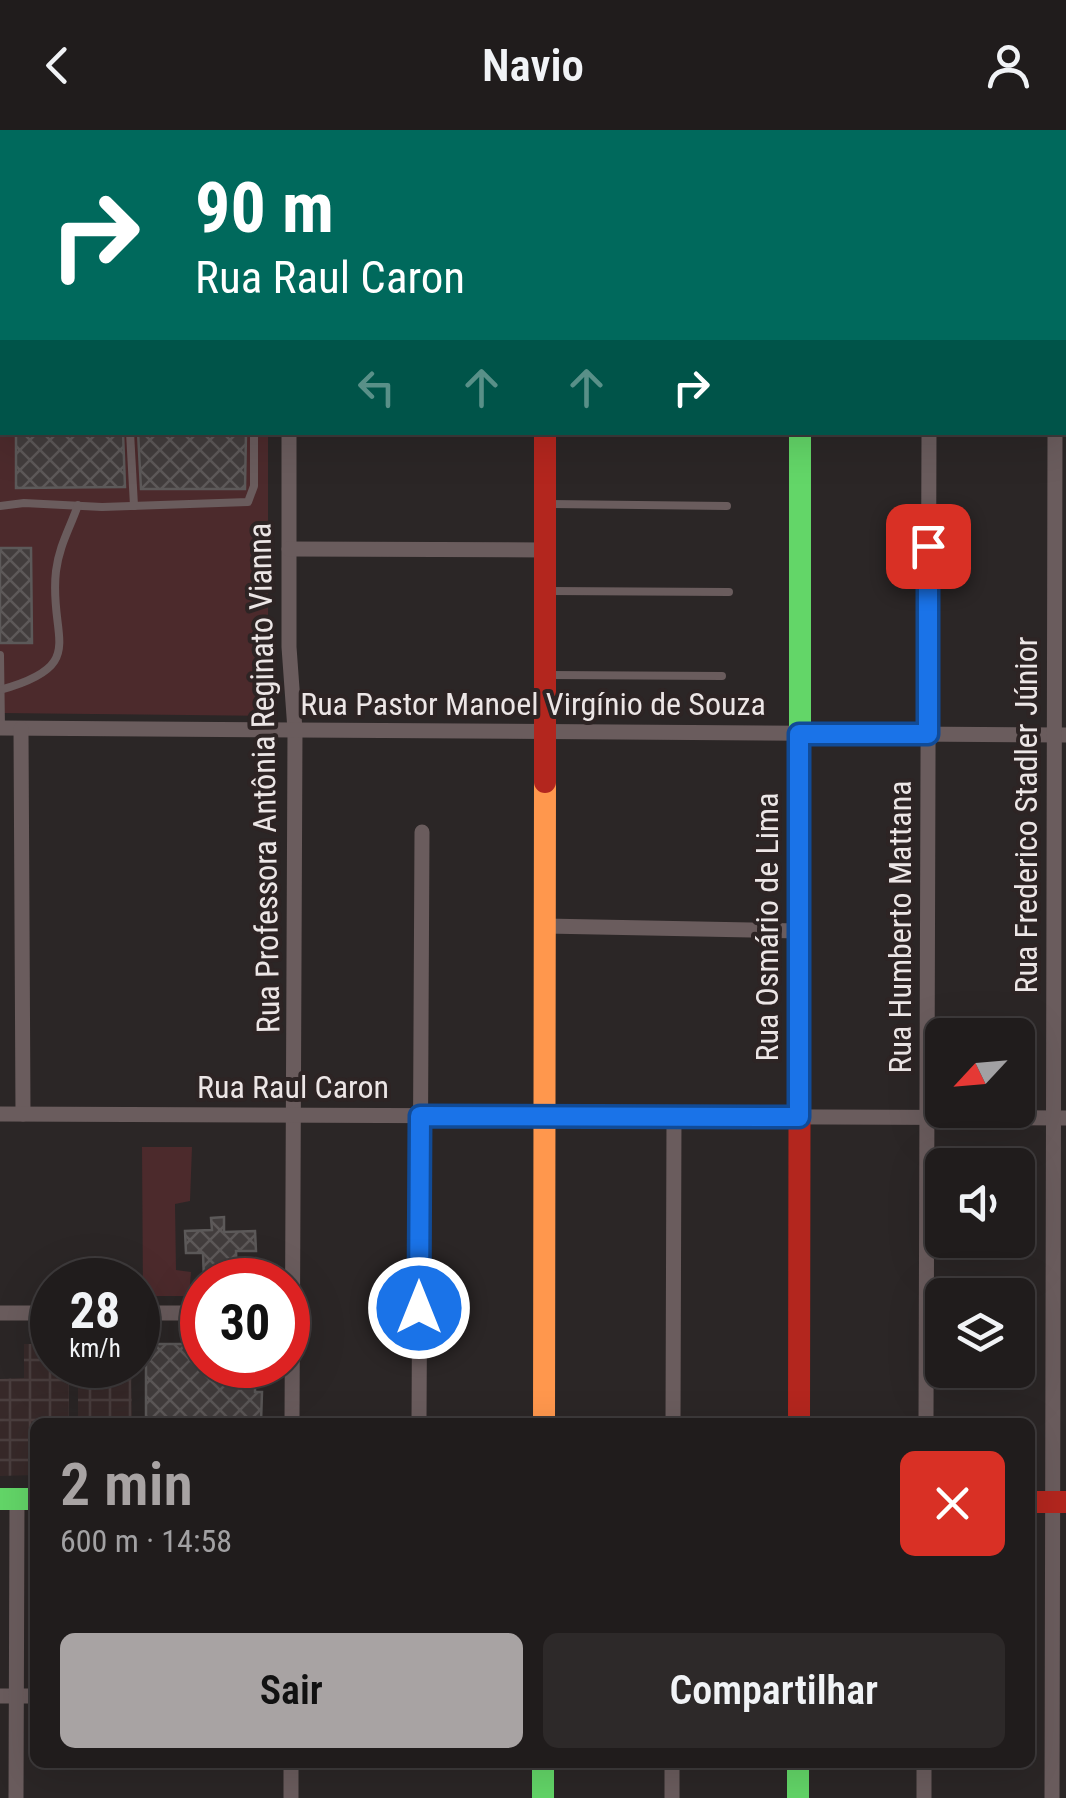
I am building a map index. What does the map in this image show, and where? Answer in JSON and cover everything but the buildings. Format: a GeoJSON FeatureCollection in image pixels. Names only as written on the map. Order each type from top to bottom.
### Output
{"type":"FeatureCollection","features":[{"type":"Feature","properties":{"kind":"street","name":"Rua Professora Antônia Reginato Vianna"},"geometry":{"type":"LineString","coordinates":[[289,435],[289,648],[296,730],[291,1258]]}},
{"type":"Feature","properties":{"kind":"street"},"geometry":{"type":"LineString","coordinates":[[544,1418],[545,435]]}},
{"type":"Feature","properties":{"kind":"street","name":"Rua Osmário de Lima"},"geometry":{"type":"LineString","coordinates":[[798,1418],[800,435]]}},
{"type":"Feature","properties":{"kind":"street","name":"Rua Humberto Mattana"},"geometry":{"type":"LineString","coordinates":[[927,1018],[929,435]]}},
{"type":"Feature","properties":{"kind":"street","name":"Rua Frederico Stadler Júnior"},"geometry":{"type":"LineString","coordinates":[[1052,1798],[1059,1696],[1049,1502],[1059,1314],[1060,555],[1055,435]]}},
{"type":"Feature","properties":{"kind":"street"},"geometry":{"type":"LineString","coordinates":[[289,549],[545,550]]}},
{"type":"Feature","properties":{"kind":"street","name":"Rua Pastor Manoel Virgínio de Souza"},"geometry":{"type":"LineString","coordinates":[[1,728],[1060,735]]}},
{"type":"Feature","properties":{"kind":"street"},"geometry":{"type":"LineString","coordinates":[[21,728],[23,1114]]}},
{"type":"Feature","properties":{"kind":"street"},"geometry":{"type":"LineString","coordinates":[[418,1418],[422,832]]}},
{"type":"Feature","properties":{"kind":"street"},"geometry":{"type":"LineString","coordinates":[[545,926],[799,931]]}},
{"type":"Feature","properties":{"kind":"street","name":"Rua Raul Caron"},"geometry":{"type":"LineString","coordinates":[[0,1114],[925,1117]]}},
{"type":"Feature","properties":{"kind":"street"},"geometry":{"type":"LineString","coordinates":[[674,1116],[674,1418]]}},
{"type":"Feature","properties":{"kind":"street","name":"Rua Raul Caron"},"geometry":{"type":"LineString","coordinates":[[1035,1118],[1060,1118]]}},
{"type":"Feature","properties":{"kind":"street","name":"Rua Humberto Mattana"},"geometry":{"type":"LineString","coordinates":[[926,1128],[926,1418]]}},
{"type":"Feature","properties":{"kind":"street"},"geometry":{"type":"LineString","coordinates":[[0,1313],[30,1313]]}},
{"type":"Feature","properties":{"kind":"street","name":"Rua Professora Antônia Reginato Vianna"},"geometry":{"type":"LineString","coordinates":[[291,1388],[292,1418]]}},
{"type":"Feature","properties":{"kind":"street"},"geometry":{"type":"LineString","coordinates":[[16,1798],[8,1696],[18,1499]]}},
{"type":"Feature","properties":{"kind":"street"},"geometry":{"type":"LineString","coordinates":[[290,1798],[291,1768]]}},
{"type":"Feature","properties":{"kind":"street"},"geometry":{"type":"LineString","coordinates":[[544,1768],[544,1798]]}},
{"type":"Feature","properties":{"kind":"street"},"geometry":{"type":"LineString","coordinates":[[672,1768],[672,1798]]}},
{"type":"Feature","properties":{"kind":"street"},"geometry":{"type":"LineString","coordinates":[[798,1768],[798,1798]]}},
{"type":"Feature","properties":{"kind":"street"},"geometry":{"type":"LineString","coordinates":[[924,1768],[924,1798]]}},
{"type":"Feature","properties":{"kind":"lane"},"geometry":{"type":"LineString","coordinates":[[130,435],[134,506]]}},
{"type":"Feature","properties":{"kind":"lane"},"geometry":{"type":"LineString","coordinates":[[0,506],[248,502],[254,486],[254,435]]}},
{"type":"Feature","properties":{"kind":"lane"},"geometry":{"type":"LineString","coordinates":[[545,504],[727,506]]}},
{"type":"Feature","properties":{"kind":"lane"},"geometry":{"type":"LineString","coordinates":[[0,690],[24,684],[46,672],[57,660],[60,644],[56,572],[62,541],[78,505]]}},
{"type":"Feature","properties":{"kind":"lane"},"geometry":{"type":"LineString","coordinates":[[545,591],[729,592]]}},
{"type":"Feature","properties":{"kind":"lane"},"geometry":{"type":"LineString","coordinates":[[0,655],[1,728]]}},
{"type":"Feature","properties":{"kind":"lane"},"geometry":{"type":"LineString","coordinates":[[545,675],[722,676]]}},
{"type":"Feature","properties":{"kind":"shaded area"},"geometry":{"type":"Polygon","coordinates":[[[0,435],[268,435],[268,716],[0,713],[0,435]]]}},
{"type":"Feature","properties":{"kind":"shaded area"},"geometry":{"type":"Polygon","coordinates":[[[142,1147],[192,1147],[190,1201],[175,1204],[180,1296],[160,1296],[160,1258],[143,1258],[142,1147]]]}},
{"type":"Feature","properties":{"kind":"shaded area"},"geometry":{"type":"Polygon","coordinates":[[[24,1344],[30,1344],[30,1388],[69,1388],[69,1418],[30,1418],[30,1475],[0,1476],[0,1379],[24,1378],[24,1344]]]}},
{"type":"Feature","properties":{"kind":"shaded area"},"geometry":{"type":"Polygon","coordinates":[[[78,1388],[131,1388],[132,1418],[78,1418],[78,1388]]]}},
{"type":"Feature","properties":{"kind":"traffic: fast"},"geometry":{"type":"LineString","coordinates":[[800,435],[800,819]]}},
{"type":"Feature","properties":{"kind":"traffic: fast"},"geometry":{"type":"LineString","coordinates":[[0,1499],[30,1499]]}},
{"type":"Feature","properties":{"kind":"traffic: fast"},"geometry":{"type":"LineString","coordinates":[[543,1768],[543,1798]]}},
{"type":"Feature","properties":{"kind":"traffic: fast"},"geometry":{"type":"LineString","coordinates":[[798,1768],[798,1798]]}},
{"type":"Feature","properties":{"kind":"traffic: slow"},"geometry":{"type":"LineString","coordinates":[[544,1418],[545,782]]}},
{"type":"Feature","properties":{"kind":"traffic: jam"},"geometry":{"type":"LineString","coordinates":[[545,435],[545,782]]}},
{"type":"Feature","properties":{"kind":"traffic: jam"},"geometry":{"type":"LineString","coordinates":[[799,1418],[800,819]]}},
{"type":"Feature","properties":{"kind":"traffic: jam"},"geometry":{"type":"LineString","coordinates":[[1035,1502],[1066,1502]]}},
{"type":"Feature","properties":{"kind":"route"},"geometry":{"type":"LineString","coordinates":[[419,1308],[420,1116],[799,1117],[799,734],[928,734],[928,546]]}}]}
